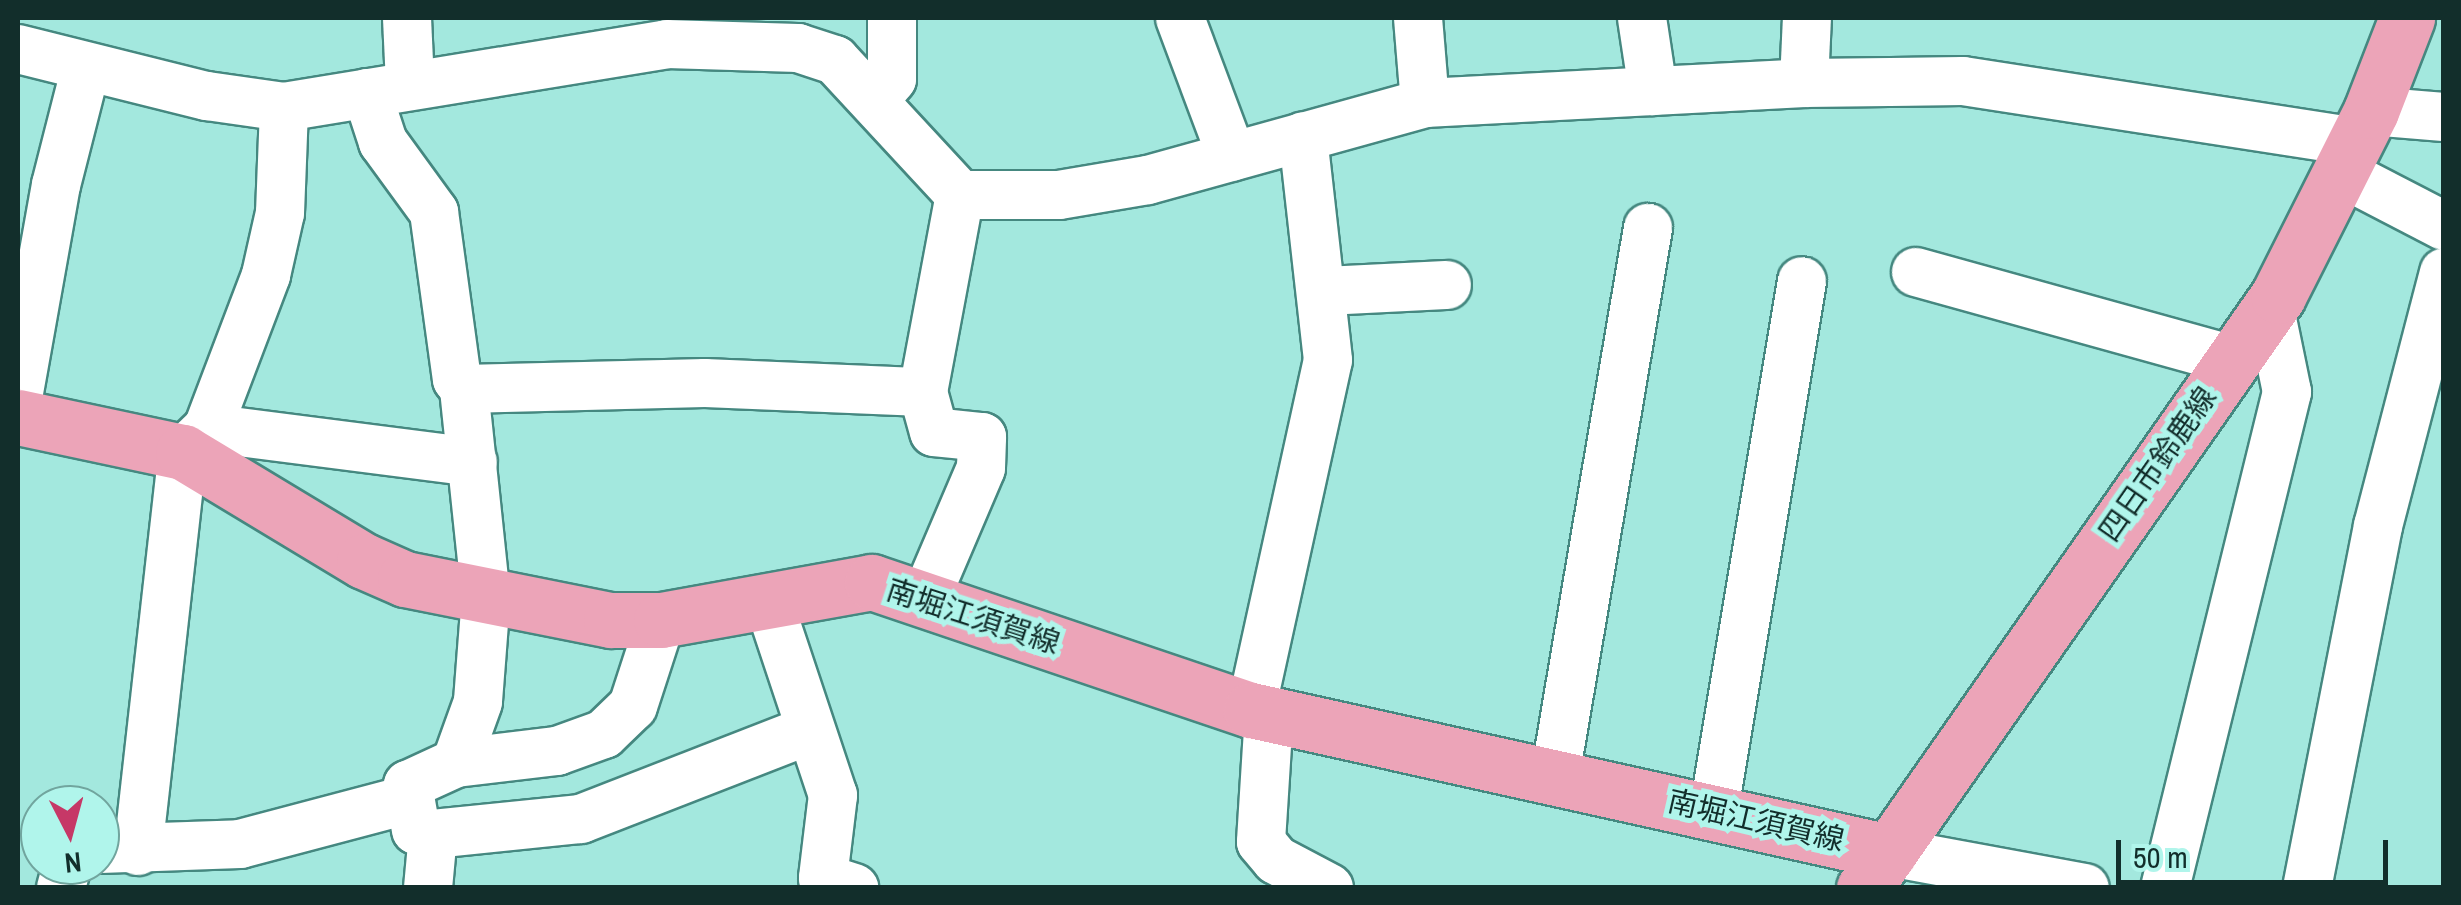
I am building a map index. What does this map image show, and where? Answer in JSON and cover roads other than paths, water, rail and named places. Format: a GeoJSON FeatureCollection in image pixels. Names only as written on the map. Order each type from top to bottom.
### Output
{"type":"FeatureCollection","features":[{"type":"Feature","properties":{"kind":"main road","name":"四日市鈴鹿線"},"geometry":{"type":"LineString","coordinates":[[1876,870],[2230,359],[2270,309],[2305,252],[2407,18]]}},
{"type":"Feature","properties":{"kind":"main road","name":"南堀江須賀線"},"geometry":{"type":"LineString","coordinates":[[18,417],[195,440],[364,561],[405,579],[610,620],[660,620],[872,582],[1260,712],[1714,809],[1876,870]]}},
{"type":"Feature","properties":{"kind":"street"},"geometry":{"type":"LineString","coordinates":[[407,18],[388,88],[383,142],[434,212],[457,379],[464,389],[486,598],[478,702],[456,763]]}},
{"type":"Feature","properties":{"kind":"street"},"geometry":{"type":"LineString","coordinates":[[876,98],[892,79],[892,18]]}},
{"type":"Feature","properties":{"kind":"street"},"geometry":{"type":"LineString","coordinates":[[1180,18],[1232,158]]}},
{"type":"Feature","properties":{"kind":"street"},"geometry":{"type":"LineString","coordinates":[[1418,18],[1425,102]]}},
{"type":"Feature","properties":{"kind":"street"},"geometry":{"type":"LineString","coordinates":[[1642,18],[1654,91]]}},
{"type":"Feature","properties":{"kind":"street"},"geometry":{"type":"LineString","coordinates":[[1804,83],[1806,18]]}},
{"type":"Feature","properties":{"kind":"street"},"geometry":{"type":"LineString","coordinates":[[18,49],[86,67],[284,107],[388,88],[623,34],[798,48],[835,60],[876,98],[960,195]]}},
{"type":"Feature","properties":{"kind":"street"},"geometry":{"type":"LineString","coordinates":[[18,398],[56,184],[86,67]]}},
{"type":"Feature","properties":{"kind":"street"},"geometry":{"type":"LineString","coordinates":[[960,195],[1073,193],[1232,158],[1425,102],[1804,83],[1963,81],[2356,142],[2444,117]]}},
{"type":"Feature","properties":{"kind":"street"},"geometry":{"type":"LineString","coordinates":[[120,845],[195,440],[266,275],[280,212],[284,107]]}},
{"type":"Feature","properties":{"kind":"street"},"geometry":{"type":"LineString","coordinates":[[1302,136],[1324,291],[1328,360],[1282,549],[1260,712],[1261,842],[1276,860],[1329,888]]}},
{"type":"Feature","properties":{"kind":"street"},"geometry":{"type":"LineString","coordinates":[[2356,142],[2444,226]]}},
{"type":"Feature","properties":{"kind":"street"},"geometry":{"type":"LineString","coordinates":[[926,598],[972,497],[982,437],[934,432],[926,385],[960,195]]}},
{"type":"Feature","properties":{"kind":"street"},"geometry":{"type":"LineString","coordinates":[[1555,776],[1648,228]]}},
{"type":"Feature","properties":{"kind":"street"},"geometry":{"type":"LineString","coordinates":[[1916,272],[2230,359]]}},
{"type":"Feature","properties":{"kind":"street"},"geometry":{"type":"LineString","coordinates":[[2307,888],[2378,526],[2444,272]]}},
{"type":"Feature","properties":{"kind":"street"},"geometry":{"type":"LineString","coordinates":[[1714,809],[1802,281]]}},
{"type":"Feature","properties":{"kind":"street"},"geometry":{"type":"LineString","coordinates":[[1324,291],[1447,285]]}},
{"type":"Feature","properties":{"kind":"street"},"geometry":{"type":"LineString","coordinates":[[2166,888],[2286,392],[2270,309]]}},
{"type":"Feature","properties":{"kind":"street"},"geometry":{"type":"LineString","coordinates":[[464,389],[705,383],[926,385]]}},
{"type":"Feature","properties":{"kind":"street"},"geometry":{"type":"LineString","coordinates":[[195,440],[473,462]]}},
{"type":"Feature","properties":{"kind":"street"},"geometry":{"type":"LineString","coordinates":[[768,600],[834,795],[831,884]]}},
{"type":"Feature","properties":{"kind":"street"},"geometry":{"type":"LineString","coordinates":[[428,888],[420,817],[408,785],[456,763],[568,748],[624,721],[660,620]]}},
{"type":"Feature","properties":{"kind":"street"},"geometry":{"type":"LineString","coordinates":[[120,850],[240,844],[420,817],[582,819],[809,730]]}},
{"type":"Feature","properties":{"kind":"street"},"geometry":{"type":"LineString","coordinates":[[1876,870],[2086,888]]}}]}
